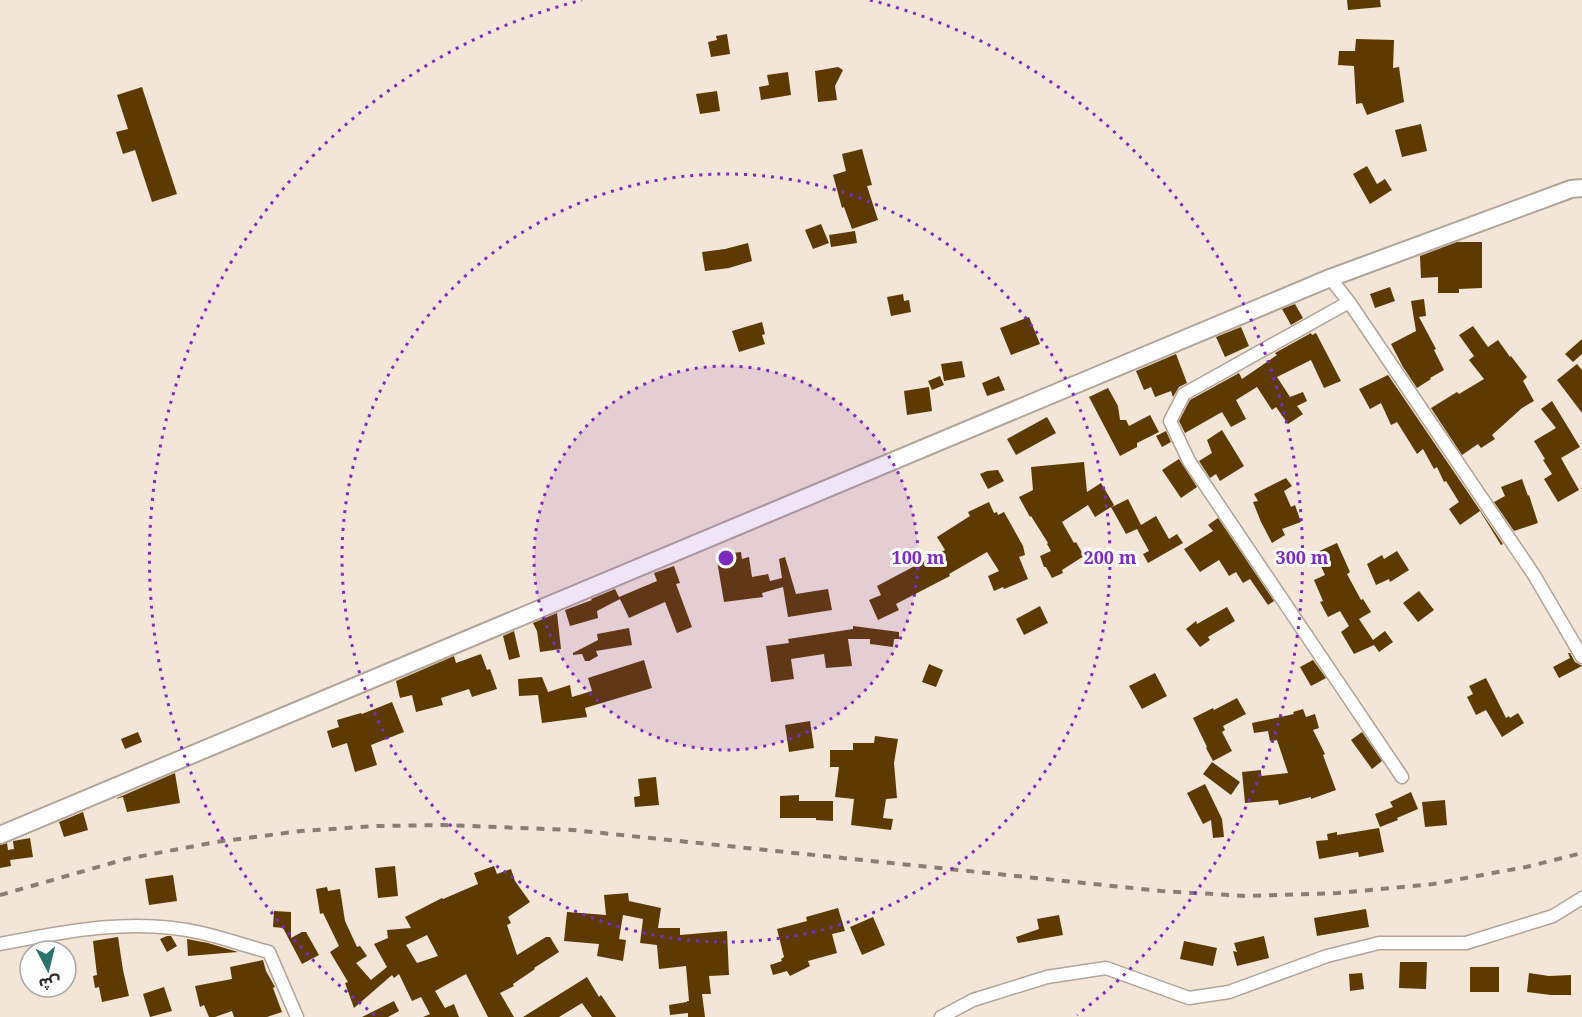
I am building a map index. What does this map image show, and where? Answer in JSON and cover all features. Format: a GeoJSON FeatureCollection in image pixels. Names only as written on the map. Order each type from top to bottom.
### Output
{"type":"FeatureCollection","features":[{"type":"Feature","properties":{"kind":"main road"},"geometry":{"type":"LineString","coordinates":[[0,835],[1330,278],[1560,193],[1582,188]]}},
{"type":"Feature","properties":{"kind":"street"},"geometry":{"type":"LineString","coordinates":[[1330,278],[1349,302],[1534,575],[1582,657]]}},
{"type":"Feature","properties":{"kind":"street"},"geometry":{"type":"LineString","coordinates":[[1349,302],[1184,394],[1170,421],[1189,461],[1402,777]]}},
{"type":"Feature","properties":{"kind":"street"},"geometry":{"type":"LineString","coordinates":[[941,1017],[973,1000],[1047,976],[1106,968],[1189,998],[1229,992],[1327,956],[1379,943],[1466,943],[1553,916],[1582,898]]}},
{"type":"Feature","properties":{"kind":"street"},"geometry":{"type":"LineString","coordinates":[[0,944],[49,934],[119,926],[164,927],[202,933],[269,952],[297,1017]]}},
{"type":"Feature","properties":{"kind":"building"},"geometry":{"type":"Polygon","coordinates":[[[1347,0],[1380,0],[1381,7],[1348,10],[1347,0]]]}},
{"type":"Feature","properties":{"kind":"building"},"geometry":{"type":"Polygon","coordinates":[[[727,34],[730,54],[711,57],[708,42],[717,40],[716,36],[727,34]]]}},
{"type":"Feature","properties":{"kind":"building"},"geometry":{"type":"Polygon","coordinates":[[[1356,39],[1394,40],[1393,68],[1399,67],[1404,102],[1367,115],[1362,103],[1356,104],[1354,66],[1338,65],[1339,51],[1355,51],[1356,39]]]}},
{"type":"Feature","properties":{"kind":"building"},"geometry":{"type":"Polygon","coordinates":[[[838,67],[843,70],[835,86],[837,100],[818,102],[815,71],[838,67]]]}},
{"type":"Feature","properties":{"kind":"building"},"geometry":{"type":"Polygon","coordinates":[[[788,72],[791,95],[761,100],[759,87],[769,85],[767,75],[788,72]]]}},
{"type":"Feature","properties":{"kind":"building"},"geometry":{"type":"Polygon","coordinates":[[[142,87],[177,194],[152,202],[135,150],[123,154],[116,132],[128,129],[117,95],[142,87]]]}},
{"type":"Feature","properties":{"kind":"building"},"geometry":{"type":"Polygon","coordinates":[[[717,91],[720,111],[700,114],[696,94],[717,91]]]}},
{"type":"Feature","properties":{"kind":"building"},"geometry":{"type":"Polygon","coordinates":[[[1421,124],[1427,151],[1402,157],[1395,130],[1421,124]]]}},
{"type":"Feature","properties":{"kind":"building"},"geometry":{"type":"Polygon","coordinates":[[[862,149],[872,185],[867,186],[878,220],[852,229],[844,207],[842,208],[833,175],[846,171],[842,154],[862,149]]]}},
{"type":"Feature","properties":{"kind":"building"},"geometry":{"type":"Polygon","coordinates":[[[1367,166],[1377,184],[1385,179],[1392,190],[1370,204],[1353,174],[1367,166]]]}},
{"type":"Feature","properties":{"kind":"building"},"geometry":{"type":"Polygon","coordinates":[[[821,224],[829,243],[813,249],[805,230],[821,224]]]}},
{"type":"Feature","properties":{"kind":"building"},"geometry":{"type":"Polygon","coordinates":[[[855,231],[857,243],[831,247],[829,235],[855,231]]]}},
{"type":"Feature","properties":{"kind":"building"},"geometry":{"type":"Polygon","coordinates":[[[1457,242],[1482,242],[1482,288],[1459,289],[1459,293],[1438,293],[1438,277],[1421,278],[1420,256],[1457,242]]]}},
{"type":"Feature","properties":{"kind":"building"},"geometry":{"type":"Polygon","coordinates":[[[748,243],[752,261],[729,268],[705,271],[702,252],[748,243]]]}},
{"type":"Feature","properties":{"kind":"building"},"geometry":{"type":"Polygon","coordinates":[[[1390,287],[1395,301],[1375,308],[1370,294],[1390,287]]]}},
{"type":"Feature","properties":{"kind":"building"},"geometry":{"type":"Polygon","coordinates":[[[903,294],[904,301],[909,300],[911,312],[891,316],[887,297],[903,294]]]}},
{"type":"Feature","properties":{"kind":"building"},"geometry":{"type":"Polygon","coordinates":[[[1424,299],[1426,316],[1419,317],[1444,370],[1417,388],[1391,344],[1416,331],[1411,301],[1424,299]]]}},
{"type":"Feature","properties":{"kind":"building"},"geometry":{"type":"Polygon","coordinates":[[[1295,304],[1303,318],[1291,325],[1282,309],[1295,304]]]}},
{"type":"Feature","properties":{"kind":"building"},"geometry":{"type":"Polygon","coordinates":[[[1029,317],[1040,344],[1011,355],[1000,328],[1029,317]]]}},
{"type":"Feature","properties":{"kind":"building"},"geometry":{"type":"Polygon","coordinates":[[[762,322],[765,344],[739,352],[732,331],[762,322]]]}},
{"type":"Feature","properties":{"kind":"building"},"geometry":{"type":"Polygon","coordinates":[[[1473,326],[1488,347],[1498,340],[1527,377],[1523,381],[1534,401],[1522,408],[1492,435],[1495,439],[1481,448],[1478,444],[1462,455],[1431,408],[1484,379],[1469,360],[1474,356],[1459,335],[1473,326]]]}},
{"type":"Feature","properties":{"kind":"building"},"geometry":{"type":"Polygon","coordinates":[[[1241,327],[1249,346],[1225,357],[1216,337],[1241,327]]]}},
{"type":"Feature","properties":{"kind":"building"},"geometry":{"type":"Polygon","coordinates":[[[1311,333],[1312,335],[1316,333],[1341,381],[1324,388],[1311,360],[1277,377],[1290,397],[1303,392],[1307,401],[1297,406],[1303,414],[1288,424],[1276,407],[1272,410],[1257,387],[1236,400],[1246,419],[1231,427],[1222,412],[1185,433],[1179,421],[1190,400],[1239,373],[1242,379],[1277,355],[1275,353],[1311,333]]]}},
{"type":"Feature","properties":{"kind":"building"},"geometry":{"type":"Polygon","coordinates":[[[1582,339],[1582,354],[1573,362],[1565,354],[1582,339]]]}},
{"type":"Feature","properties":{"kind":"building"},"geometry":{"type":"Polygon","coordinates":[[[1176,354],[1187,383],[1179,387],[1173,397],[1171,391],[1155,397],[1151,387],[1144,390],[1136,371],[1176,354]]]}},
{"type":"Feature","properties":{"kind":"building"},"geometry":{"type":"Polygon","coordinates":[[[962,361],[965,377],[944,381],[941,364],[962,361]]]}},
{"type":"Feature","properties":{"kind":"building"},"geometry":{"type":"Polygon","coordinates":[[[1577,364],[1582,370],[1582,413],[1557,380],[1577,364]]]}},
{"type":"Feature","properties":{"kind":"building"},"geometry":{"type":"Polygon","coordinates":[[[1388,375],[1503,544],[1501,545],[1480,511],[1460,525],[1449,509],[1459,502],[1446,481],[1444,482],[1437,467],[1434,469],[1423,449],[1417,454],[1397,422],[1391,425],[1381,403],[1370,409],[1359,389],[1388,375]]]}},
{"type":"Feature","properties":{"kind":"building"},"geometry":{"type":"Polygon","coordinates":[[[940,376],[944,385],[932,390],[928,381],[940,376]]]}},
{"type":"Feature","properties":{"kind":"building"},"geometry":{"type":"Polygon","coordinates":[[[999,376],[1005,390],[987,396],[982,383],[999,376]]]}},
{"type":"Feature","properties":{"kind":"building"},"geometry":{"type":"Polygon","coordinates":[[[929,387],[932,411],[907,415],[904,391],[929,387]]]}},
{"type":"Feature","properties":{"kind":"building"},"geometry":{"type":"Polygon","coordinates":[[[1108,388],[1118,406],[1120,420],[1126,420],[1129,426],[1150,415],[1159,432],[1137,443],[1137,447],[1120,456],[1089,397],[1108,388]]]}},
{"type":"Feature","properties":{"kind":"building"},"geometry":{"type":"Polygon","coordinates":[[[1552,401],[1580,447],[1561,458],[1579,490],[1558,502],[1544,479],[1552,474],[1534,441],[1556,428],[1541,409],[1552,401]]]}},
{"type":"Feature","properties":{"kind":"building"},"geometry":{"type":"Polygon","coordinates":[[[1047,417],[1056,433],[1016,455],[1007,439],[1047,417]]]}},
{"type":"Feature","properties":{"kind":"building"},"geometry":{"type":"Polygon","coordinates":[[[1222,430],[1244,466],[1220,481],[1216,474],[1210,478],[1199,461],[1212,453],[1207,440],[1222,430]]]}},
{"type":"Feature","properties":{"kind":"building"},"geometry":{"type":"Polygon","coordinates":[[[1166,431],[1171,442],[1162,447],[1156,436],[1166,431]]]}},
{"type":"Feature","properties":{"kind":"building"},"geometry":{"type":"Polygon","coordinates":[[[1179,459],[1197,487],[1181,498],[1162,470],[1179,459]]]}},
{"type":"Feature","properties":{"kind":"building"},"geometry":{"type":"Polygon","coordinates":[[[1084,462],[1087,492],[1101,483],[1114,505],[1112,507],[1128,499],[1141,525],[1156,516],[1169,539],[1177,534],[1183,543],[1148,563],[1143,554],[1149,551],[1137,529],[1126,534],[1111,507],[1095,517],[1088,505],[1062,522],[1084,556],[1062,570],[1063,573],[1052,578],[1040,556],[1051,551],[1048,543],[1019,497],[1033,490],[1031,467],[1084,462]]]}},
{"type":"Feature","properties":{"kind":"building"},"geometry":{"type":"Polygon","coordinates":[[[998,470],[1004,481],[988,489],[980,474],[998,470]]]}},
{"type":"Feature","properties":{"kind":"building"},"geometry":{"type":"Polygon","coordinates":[[[1286,478],[1292,486],[1284,491],[1291,507],[1295,505],[1301,522],[1282,529],[1285,535],[1272,543],[1253,502],[1258,501],[1254,494],[1286,478]]]}},
{"type":"Feature","properties":{"kind":"building"},"geometry":{"type":"Polygon","coordinates":[[[1522,479],[1538,523],[1514,531],[1494,502],[1505,496],[1501,487],[1522,479]]]}},
{"type":"Feature","properties":{"kind":"building"},"geometry":{"type":"Polygon","coordinates":[[[989,502],[994,513],[997,512],[998,515],[1004,512],[1023,546],[1025,555],[1019,557],[1028,579],[994,591],[988,576],[999,571],[987,552],[949,574],[950,576],[896,604],[899,610],[878,620],[869,600],[881,595],[877,586],[945,550],[937,537],[970,516],[968,512],[989,502]]]}},
{"type":"Feature","properties":{"kind":"building"},"geometry":{"type":"Polygon","coordinates":[[[1218,518],[1274,601],[1268,605],[1250,579],[1243,583],[1236,572],[1229,576],[1219,560],[1200,572],[1184,549],[1213,531],[1208,525],[1218,518]]]}},
{"type":"Feature","properties":{"kind":"building"},"geometry":{"type":"Polygon","coordinates":[[[1337,543],[1350,572],[1347,574],[1361,600],[1363,599],[1371,612],[1359,619],[1373,640],[1385,631],[1393,642],[1379,652],[1374,645],[1354,654],[1341,632],[1349,626],[1340,611],[1328,617],[1320,602],[1323,601],[1314,580],[1325,575],[1315,553],[1337,543]]]}},
{"type":"Feature","properties":{"kind":"building"},"geometry":{"type":"Polygon","coordinates":[[[1397,551],[1409,570],[1390,582],[1389,579],[1376,585],[1367,564],[1382,555],[1384,559],[1397,551]]]}},
{"type":"Feature","properties":{"kind":"building"},"geometry":{"type":"Polygon","coordinates":[[[741,552],[742,559],[749,557],[752,577],[768,574],[770,581],[782,578],[779,559],[785,557],[796,594],[828,589],[832,610],[788,617],[783,587],[762,593],[763,597],[724,602],[716,555],[741,552]]]}},
{"type":"Feature","properties":{"kind":"building"},"geometry":{"type":"Polygon","coordinates":[[[674,566],[680,583],[676,584],[692,627],[677,633],[665,602],[629,618],[619,597],[657,581],[654,573],[674,566]]]}},
{"type":"Feature","properties":{"kind":"building"},"geometry":{"type":"Polygon","coordinates":[[[615,589],[620,599],[597,611],[598,618],[570,626],[565,610],[615,589]]]}},
{"type":"Feature","properties":{"kind":"building"},"geometry":{"type":"Polygon","coordinates":[[[1419,591],[1434,610],[1418,622],[1403,603],[1419,591]]]}},
{"type":"Feature","properties":{"kind":"building"},"geometry":{"type":"Polygon","coordinates":[[[1040,606],[1048,623],[1024,635],[1016,619],[1040,606]]]}},
{"type":"Feature","properties":{"kind":"building"},"geometry":{"type":"Polygon","coordinates":[[[1227,607],[1235,621],[1208,637],[1210,640],[1200,647],[1186,629],[1196,621],[1197,624],[1227,607]]]}},
{"type":"Feature","properties":{"kind":"building"},"geometry":{"type":"Polygon","coordinates":[[[557,613],[561,649],[540,652],[537,631],[533,623],[557,613]]]}},
{"type":"Feature","properties":{"kind":"building"},"geometry":{"type":"Polygon","coordinates":[[[853,626],[899,632],[899,639],[894,639],[893,647],[870,644],[870,639],[848,639],[852,666],[826,668],[824,654],[791,659],[794,679],[771,682],[766,646],[789,643],[788,639],[853,629],[853,626]]]}},
{"type":"Feature","properties":{"kind":"building"},"geometry":{"type":"Polygon","coordinates":[[[629,628],[632,645],[596,651],[598,656],[589,661],[585,661],[582,654],[573,655],[598,640],[597,634],[629,628]]]}},
{"type":"Feature","properties":{"kind":"building"},"geometry":{"type":"Polygon","coordinates":[[[514,631],[520,657],[509,660],[503,636],[514,631]]]}},
{"type":"Feature","properties":{"kind":"building"},"geometry":{"type":"Polygon","coordinates":[[[1568,653],[1575,662],[1582,666],[1559,678],[1553,667],[1570,658],[1568,653]]]}},
{"type":"Feature","properties":{"kind":"building"},"geometry":{"type":"Polygon","coordinates":[[[481,654],[487,670],[490,669],[497,689],[472,697],[469,689],[441,698],[443,705],[416,712],[412,695],[400,698],[396,681],[454,656],[456,663],[481,654]]]}},
{"type":"Feature","properties":{"kind":"building"},"geometry":{"type":"Polygon","coordinates":[[[644,660],[652,688],[585,708],[587,717],[542,723],[538,695],[519,696],[518,679],[542,677],[548,692],[570,685],[572,697],[592,691],[588,678],[644,660]]]}},
{"type":"Feature","properties":{"kind":"building"},"geometry":{"type":"Polygon","coordinates":[[[1313,660],[1326,678],[1311,686],[1300,667],[1313,660]]]}},
{"type":"Feature","properties":{"kind":"building"},"geometry":{"type":"Polygon","coordinates":[[[929,664],[943,670],[936,687],[922,682],[929,664]]]}},
{"type":"Feature","properties":{"kind":"building"},"geometry":{"type":"Polygon","coordinates":[[[1155,673],[1167,696],[1142,709],[1129,686],[1155,673]]]}},
{"type":"Feature","properties":{"kind":"building"},"geometry":{"type":"Polygon","coordinates":[[[1486,678],[1506,718],[1518,713],[1524,723],[1502,737],[1486,710],[1476,715],[1467,697],[1473,694],[1469,686],[1486,678]]]}},
{"type":"Feature","properties":{"kind":"building"},"geometry":{"type":"Polygon","coordinates":[[[1237,698],[1246,714],[1223,726],[1225,730],[1222,732],[1232,751],[1213,761],[1193,718],[1237,698]]]}},
{"type":"Feature","properties":{"kind":"building"},"geometry":{"type":"Polygon","coordinates":[[[392,702],[404,732],[371,745],[377,765],[355,772],[347,743],[332,748],[327,731],[339,727],[337,720],[362,714],[392,702]]]}},
{"type":"Feature","properties":{"kind":"building"},"geometry":{"type":"Polygon","coordinates":[[[1303,709],[1306,717],[1315,714],[1319,728],[1313,730],[1325,754],[1323,755],[1336,790],[1311,799],[1311,797],[1279,805],[1278,800],[1245,803],[1242,772],[1261,770],[1261,776],[1288,773],[1277,740],[1270,741],[1268,731],[1254,733],[1252,723],[1294,714],[1293,712],[1303,709]]]}},
{"type":"Feature","properties":{"kind":"building"},"geometry":{"type":"Polygon","coordinates":[[[810,721],[814,748],[789,752],[785,725],[810,721]]]}},
{"type":"Feature","properties":{"kind":"building"},"geometry":{"type":"Polygon","coordinates":[[[138,732],[142,742],[125,749],[121,739],[138,732]]]}},
{"type":"Feature","properties":{"kind":"building"},"geometry":{"type":"Polygon","coordinates":[[[1362,732],[1382,761],[1372,769],[1351,740],[1362,732]]]}},
{"type":"Feature","properties":{"kind":"building"},"geometry":{"type":"Polygon","coordinates":[[[875,736],[898,739],[894,763],[897,798],[886,799],[883,818],[893,819],[891,830],[851,825],[854,799],[835,797],[839,767],[830,767],[830,750],[853,750],[853,743],[874,743],[875,736]]]}},
{"type":"Feature","properties":{"kind":"building"},"geometry":{"type":"Polygon","coordinates":[[[1212,762],[1240,782],[1231,795],[1203,774],[1212,762]]]}},
{"type":"Feature","properties":{"kind":"building"},"geometry":{"type":"Polygon","coordinates":[[[175,773],[180,803],[127,812],[123,797],[115,799],[175,773]]]}},
{"type":"Feature","properties":{"kind":"building"},"geometry":{"type":"Polygon","coordinates":[[[656,777],[659,805],[635,807],[634,797],[640,796],[638,779],[656,777]]]}},
{"type":"Feature","properties":{"kind":"building"},"geometry":{"type":"Polygon","coordinates":[[[1205,784],[1222,819],[1224,837],[1213,838],[1211,820],[1203,824],[1187,793],[1205,784]]]}},
{"type":"Feature","properties":{"kind":"building"},"geometry":{"type":"Polygon","coordinates":[[[1411,792],[1418,809],[1380,827],[1375,814],[1393,807],[1390,802],[1411,792]]]}},
{"type":"Feature","properties":{"kind":"building"},"geometry":{"type":"Polygon","coordinates":[[[799,795],[799,801],[833,801],[833,821],[816,820],[816,818],[780,818],[780,796],[799,795]]]}},
{"type":"Feature","properties":{"kind":"building"},"geometry":{"type":"Polygon","coordinates":[[[1445,800],[1447,825],[1425,827],[1422,802],[1445,800]]]}},
{"type":"Feature","properties":{"kind":"building"},"geometry":{"type":"Polygon","coordinates":[[[83,812],[88,830],[64,837],[59,822],[83,812]]]}},
{"type":"Feature","properties":{"kind":"building"},"geometry":{"type":"Polygon","coordinates":[[[1379,828],[1384,852],[1359,857],[1358,852],[1319,859],[1316,841],[1328,840],[1327,834],[1337,832],[1337,835],[1379,828]]]}},
{"type":"Feature","properties":{"kind":"building"},"geometry":{"type":"Polygon","coordinates":[[[30,838],[33,857],[10,860],[11,866],[0,868],[0,845],[7,843],[8,850],[14,849],[13,841],[30,838]]]}},
{"type":"Feature","properties":{"kind":"building"},"geometry":{"type":"Polygon","coordinates":[[[395,866],[398,896],[378,898],[375,868],[395,866]]]}},
{"type":"Feature","properties":{"kind":"building"},"geometry":{"type":"Polygon","coordinates":[[[494,866],[497,874],[511,869],[515,881],[530,902],[508,917],[511,923],[507,925],[517,955],[546,937],[550,937],[559,952],[534,968],[513,984],[514,986],[500,993],[514,1017],[488,1017],[466,974],[435,991],[445,1008],[454,1004],[459,1017],[423,1017],[430,1014],[421,997],[412,1001],[399,974],[394,978],[392,975],[354,1008],[345,983],[348,982],[330,952],[339,946],[323,913],[320,914],[316,889],[327,887],[328,891],[340,889],[345,921],[357,947],[360,946],[367,956],[356,963],[371,980],[387,967],[374,944],[388,938],[387,930],[411,928],[405,917],[442,898],[478,884],[474,873],[494,866]],[[427,935],[406,945],[417,963],[438,956],[427,935]]]}},
{"type":"Feature","properties":{"kind":"building"},"geometry":{"type":"Polygon","coordinates":[[[173,875],[177,901],[149,905],[145,879],[173,875]]]}},
{"type":"Feature","properties":{"kind":"building"},"geometry":{"type":"Polygon","coordinates":[[[628,893],[629,901],[661,908],[658,928],[680,928],[680,935],[727,931],[729,975],[709,976],[711,994],[702,994],[705,1017],[688,1017],[688,1013],[670,1015],[669,1005],[689,1001],[686,966],[659,969],[657,945],[640,943],[643,919],[623,915],[619,939],[626,940],[623,961],[597,956],[599,944],[564,941],[567,912],[606,915],[604,895],[628,893]]]}},
{"type":"Feature","properties":{"kind":"building"},"geometry":{"type":"Polygon","coordinates":[[[838,908],[845,931],[832,934],[837,953],[808,961],[810,966],[790,976],[787,971],[773,975],[770,965],[782,961],[784,957],[777,929],[807,921],[806,917],[838,908]]]}},
{"type":"Feature","properties":{"kind":"building"},"geometry":{"type":"Polygon","coordinates":[[[1366,909],[1369,927],[1317,936],[1314,918],[1366,909]]]}},
{"type":"Feature","properties":{"kind":"building"},"geometry":{"type":"Polygon","coordinates":[[[274,911],[291,912],[291,938],[306,932],[319,955],[302,964],[283,928],[273,927],[274,911]]]}},
{"type":"Feature","properties":{"kind":"building"},"geometry":{"type":"Polygon","coordinates":[[[1059,915],[1063,935],[1018,943],[1016,937],[1039,929],[1037,919],[1059,915]]]}},
{"type":"Feature","properties":{"kind":"building"},"geometry":{"type":"Polygon","coordinates":[[[873,917],[885,945],[862,955],[850,927],[873,917]]]}},
{"type":"Feature","properties":{"kind":"building"},"geometry":{"type":"Polygon","coordinates":[[[171,936],[177,946],[167,952],[160,939],[171,936]]]}},
{"type":"Feature","properties":{"kind":"building"},"geometry":{"type":"Polygon","coordinates":[[[1264,936],[1269,958],[1237,966],[1233,951],[1237,952],[1234,943],[1264,936]]]}},
{"type":"Feature","properties":{"kind":"building"},"geometry":{"type":"Polygon","coordinates":[[[118,937],[129,996],[102,1002],[99,987],[95,988],[93,976],[97,975],[93,941],[118,937]]]}},
{"type":"Feature","properties":{"kind":"building"},"geometry":{"type":"Polygon","coordinates":[[[187,939],[208,943],[238,952],[188,956],[187,939]]]}},
{"type":"Feature","properties":{"kind":"building"},"geometry":{"type":"Polygon","coordinates":[[[1184,941],[1217,948],[1213,966],[1180,959],[1184,941]]]}},
{"type":"Feature","properties":{"kind":"building"},"geometry":{"type":"Polygon","coordinates":[[[263,960],[275,987],[273,988],[282,1012],[267,1017],[234,1017],[232,1011],[209,1017],[204,1005],[200,1007],[195,986],[232,979],[230,967],[263,960]]]}},
{"type":"Feature","properties":{"kind":"building"},"geometry":{"type":"Polygon","coordinates":[[[1400,962],[1427,962],[1426,989],[1399,988],[1400,962]]]}},
{"type":"Feature","properties":{"kind":"building"},"geometry":{"type":"Polygon","coordinates":[[[1470,967],[1499,967],[1499,992],[1470,992],[1470,967]]]}},
{"type":"Feature","properties":{"kind":"building"},"geometry":{"type":"Polygon","coordinates":[[[1362,973],[1364,989],[1350,991],[1349,974],[1362,973]]]}},
{"type":"Feature","properties":{"kind":"building"},"geometry":{"type":"Polygon","coordinates":[[[1529,973],[1549,976],[1571,975],[1571,995],[1527,992],[1529,973]]]}},
{"type":"Feature","properties":{"kind":"building"},"geometry":{"type":"Polygon","coordinates":[[[587,977],[599,997],[601,995],[616,1017],[592,1017],[582,1003],[559,1017],[523,1017],[587,977]]]}},
{"type":"Feature","properties":{"kind":"building"},"geometry":{"type":"Polygon","coordinates":[[[164,987],[172,1011],[150,1017],[143,994],[164,987]]]}},
{"type":"Feature","properties":{"kind":"building"},"geometry":{"type":"Polygon","coordinates":[[[394,1001],[399,1011],[388,1017],[362,1017],[394,1001]]]}},
{"type":"Feature","properties":{"kind":"railway"},"geometry":{"type":"LineString","coordinates":[[0,895],[126,859],[216,842],[301,831],[377,826],[444,825],[573,830],[1161,891],[1246,896],[1338,893],[1433,884],[1526,867],[1582,853]]}}]}
